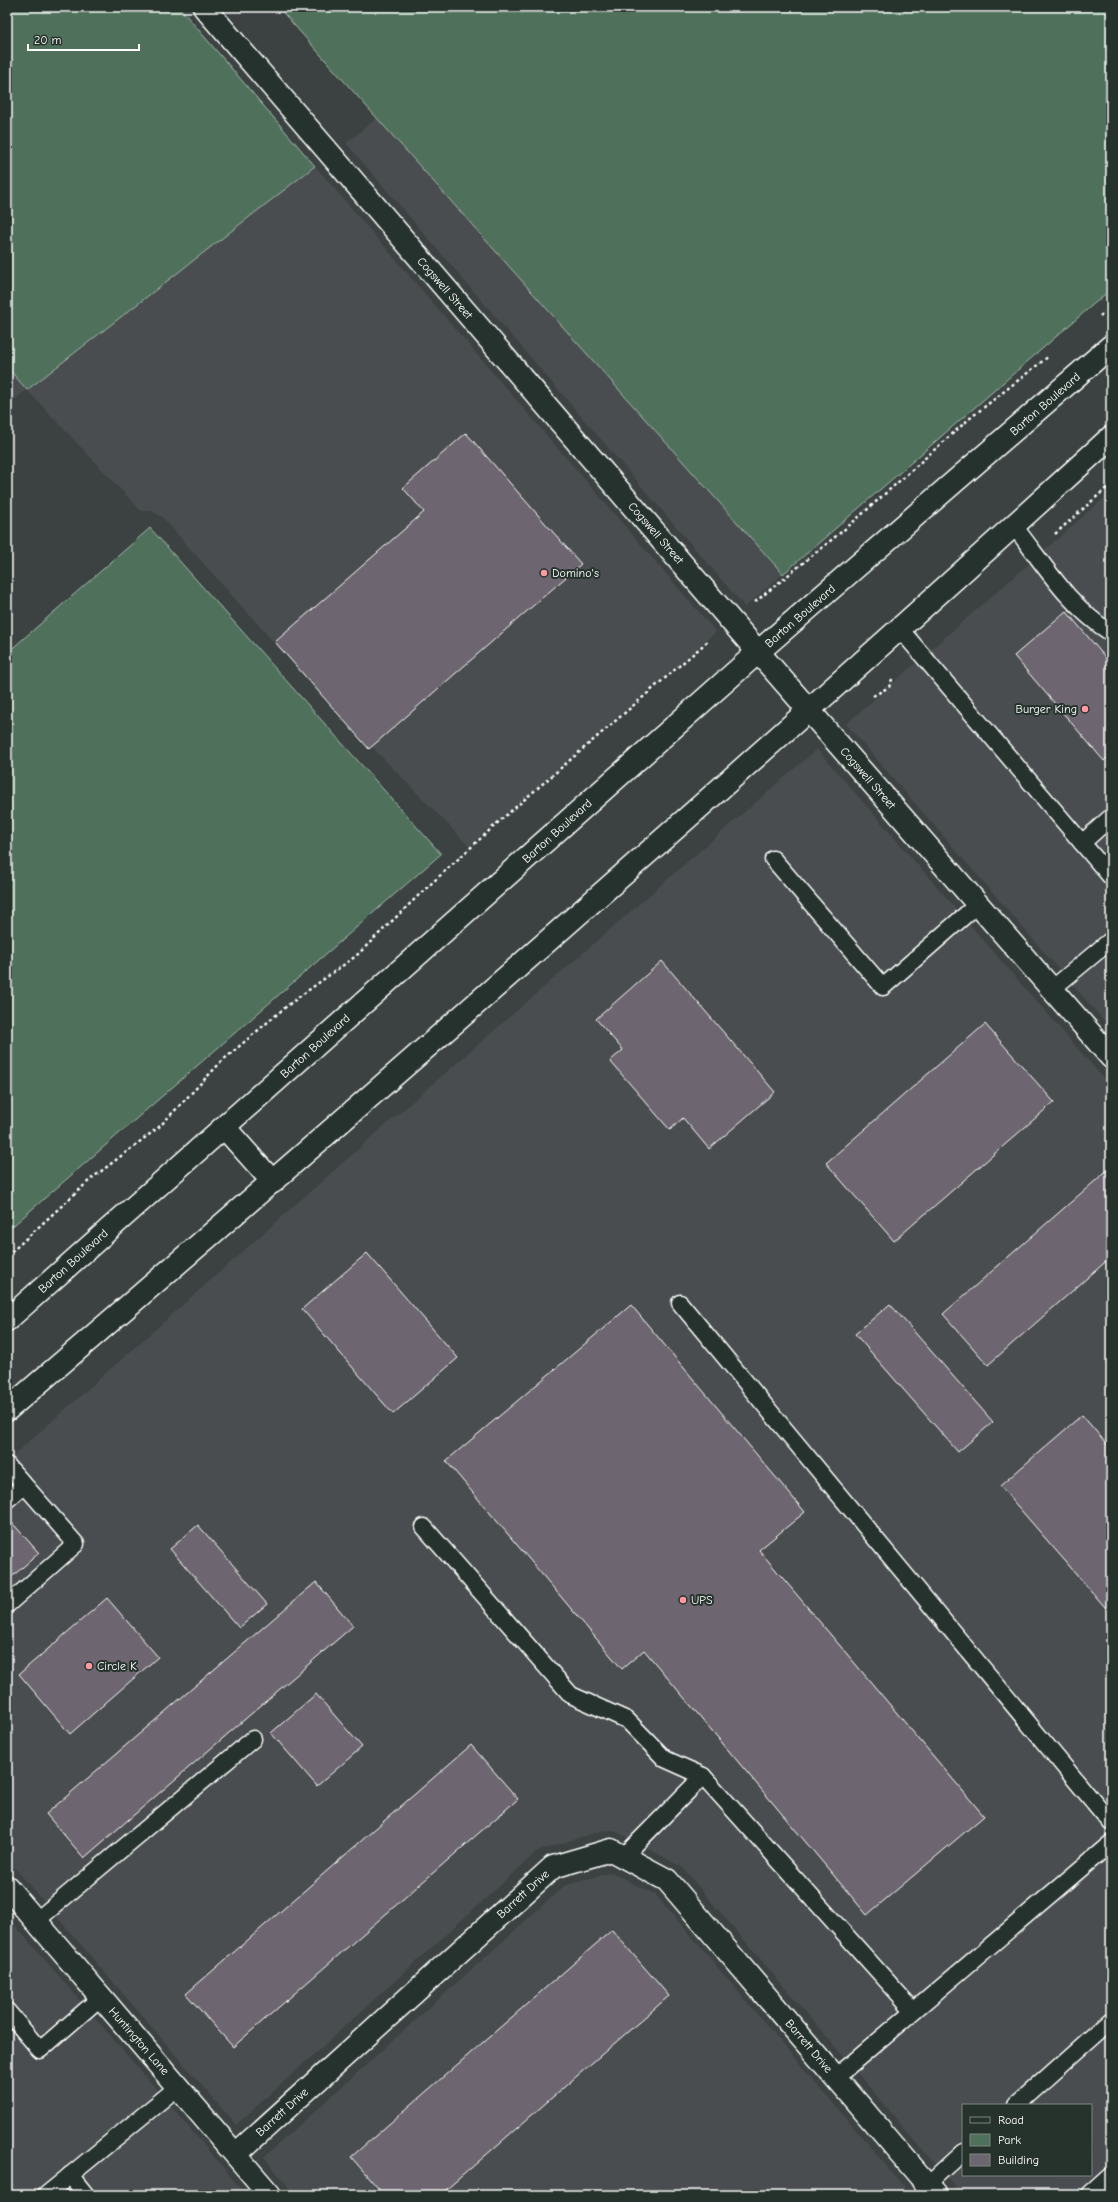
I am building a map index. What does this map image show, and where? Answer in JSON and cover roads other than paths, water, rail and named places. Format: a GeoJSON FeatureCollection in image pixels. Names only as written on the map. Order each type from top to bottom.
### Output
{"type":"FeatureCollection","features":[{"type":"Feature","properties":{"kind":"main road","name":"Cogswell Street"},"geometry":{"type":"LineString","coordinates":[[204,7],[732,622],[1111,1057]]}},
{"type":"Feature","properties":{"kind":"main road","name":"Barton Boulevard"},"geometry":{"type":"LineString","coordinates":[[7,1320],[758,652],[1111,346]]}},
{"type":"Feature","properties":{"kind":"main road"},"geometry":{"type":"LineString","coordinates":[[7,1410],[273,1182],[810,711],[1111,438]]}},
{"type":"Feature","properties":{"kind":"main road"},"geometry":{"type":"LineString","coordinates":[[224,1127],[273,1182]]}},
{"type":"Feature","properties":{"kind":"main road","name":"Barrett Drive"},"geometry":{"type":"LineString","coordinates":[[236,2154],[553,1867],[611,1850],[667,1880],[931,2190]]}},
{"type":"Feature","properties":{"kind":"main road","name":"Huntington Lane"},"geometry":{"type":"LineString","coordinates":[[7,1888],[179,2086],[270,2195]]}},
{"type":"Feature","properties":{"kind":"lane"},"geometry":{"type":"LineString","coordinates":[[1014,526],[1069,596],[1097,624],[1111,633]]}},
{"type":"Feature","properties":{"kind":"lane"},"geometry":{"type":"LineString","coordinates":[[900,629],[1082,843],[1110,873]]}},
{"type":"Feature","properties":{"kind":"lane"},"geometry":{"type":"LineString","coordinates":[[1082,843],[1111,817]]}},
{"type":"Feature","properties":{"kind":"lane"},"geometry":{"type":"LineString","coordinates":[[773,859],[883,987],[978,904]]}},
{"type":"Feature","properties":{"kind":"lane"},"geometry":{"type":"LineString","coordinates":[[1052,989],[1111,940]]}},
{"type":"Feature","properties":{"kind":"lane"},"geometry":{"type":"LineString","coordinates":[[680,1303],[1111,1823]]}},
{"type":"Feature","properties":{"kind":"lane"},"geometry":{"type":"LineString","coordinates":[[7,1465],[76,1544],[7,1605]]}},
{"type":"Feature","properties":{"kind":"lane"},"geometry":{"type":"LineString","coordinates":[[7,1500],[24,1485]]}},
{"type":"Feature","properties":{"kind":"lane"},"geometry":{"type":"LineString","coordinates":[[424,1526],[571,1695],[627,1720],[665,1759],[703,1776],[913,2010]]}},
{"type":"Feature","properties":{"kind":"lane"},"geometry":{"type":"LineString","coordinates":[[36,1921],[253,1739]]}},
{"type":"Feature","properties":{"kind":"lane"},"geometry":{"type":"LineString","coordinates":[[623,1857],[703,1776]]}},
{"type":"Feature","properties":{"kind":"lane"},"geometry":{"type":"LineString","coordinates":[[836,2077],[1111,1843]]}},
{"type":"Feature","properties":{"kind":"lane"},"geometry":{"type":"LineString","coordinates":[[7,2011],[40,2050],[102,1997]]}},
{"type":"Feature","properties":{"kind":"lane"},"geometry":{"type":"LineString","coordinates":[[1017,2104],[1111,2020]]}},
{"type":"Feature","properties":{"kind":"lane"},"geometry":{"type":"LineString","coordinates":[[46,2195],[179,2086]]}},
{"type":"Feature","properties":{"kind":"lane"},"geometry":{"type":"LineString","coordinates":[[931,2190],[962,2153]]}},
{"type":"Feature","properties":{"kind":"lane"},"geometry":{"type":"LineString","coordinates":[[70,2175],[86,2195]]}},
{"type":"Feature","properties":{"kind":"lane"},"geometry":{"type":"LineString","coordinates":[[1090,2195],[1111,2176]]}},
{"type":"Feature","properties":{"kind":"place","name":"Domino's"},"geometry":{"type":"Point","coordinates":[544,573]}},
{"type":"Feature","properties":{"kind":"place","name":"Burger King"},"geometry":{"type":"Point","coordinates":[1085,709]}},
{"type":"Feature","properties":{"kind":"place","name":"UPS"},"geometry":{"type":"Point","coordinates":[683,1600]}},
{"type":"Feature","properties":{"kind":"place","name":"Circle K"},"geometry":{"type":"Point","coordinates":[89,1666]}}]}
